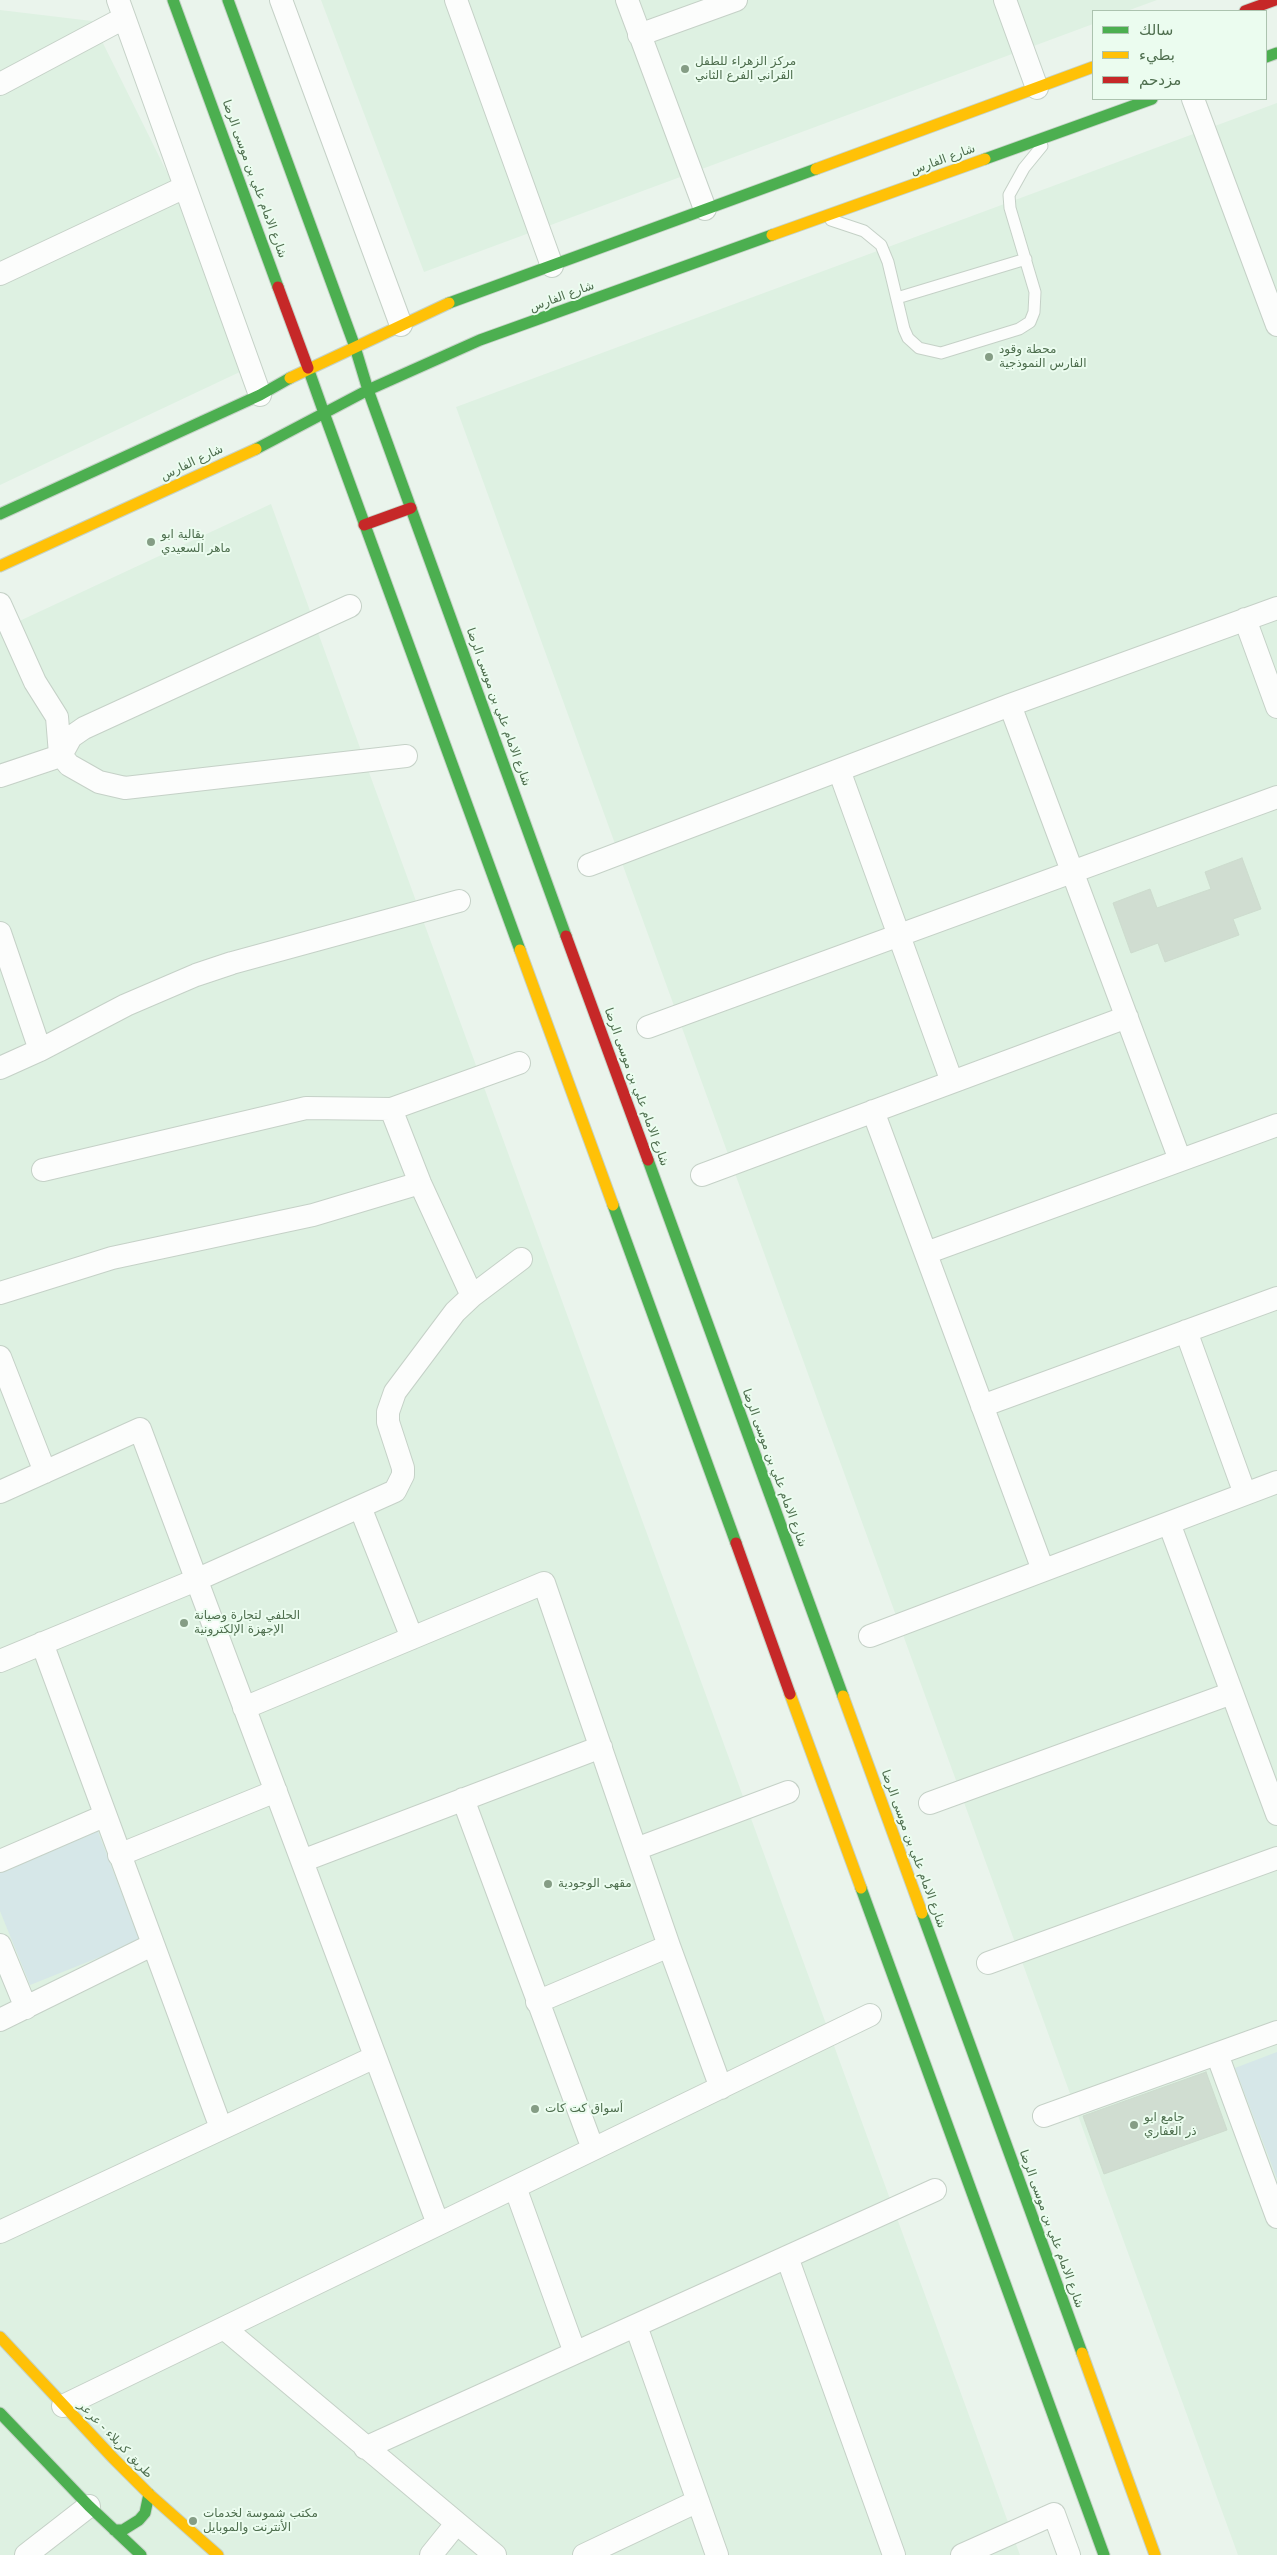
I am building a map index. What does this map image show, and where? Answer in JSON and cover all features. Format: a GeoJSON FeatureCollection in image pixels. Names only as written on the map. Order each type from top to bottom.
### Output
{"type":"FeatureCollection","features":[{"type":"Feature","properties":{"kind":"main road","name":"شارع الامام علي بن موسى الرضا"},"geometry":{"type":"LineString","coordinates":[[173,0],[324,413]]}},
{"type":"Feature","properties":{"kind":"main road"},"geometry":{"type":"LineString","coordinates":[[228,0],[355,347]]}},
{"type":"Feature","properties":{"kind":"main road"},"geometry":{"type":"LineString","coordinates":[[1248,10],[1275,0]]}},
{"type":"Feature","properties":{"kind":"main road"},"geometry":{"type":"LineString","coordinates":[[0,514],[260,395],[308,368],[452,302],[1092,67]]}},
{"type":"Feature","properties":{"kind":"main road","name":"شارع الفارس"},"geometry":{"type":"LineString","coordinates":[[0,566],[257,448],[368,390],[480,340],[1149,100]]}},
{"type":"Feature","properties":{"kind":"main road","name":"شارع الامام علي بن موسى الرضا"},"geometry":{"type":"LineString","coordinates":[[355,347],[368,390],[1155,2555]]}},
{"type":"Feature","properties":{"kind":"main road"},"geometry":{"type":"LineString","coordinates":[[324,413],[1104,2555]]}},
{"type":"Feature","properties":{"kind":"main road"},"geometry":{"type":"LineString","coordinates":[[364,525],[411,508]]}},
{"type":"Feature","properties":{"kind":"main road","name":"طريق كربلاء - عرعر"},"geometry":{"type":"LineString","coordinates":[[0,2336],[63,2406],[149,2494],[217,2555]]}},
{"type":"Feature","properties":{"kind":"main road"},"geometry":{"type":"LineString","coordinates":[[0,2413],[89,2506],[141,2555]]}},
{"type":"Feature","properties":{"kind":"main road"},"geometry":{"type":"LineString","coordinates":[[114,2530],[123,2530],[139,2520],[145,2513],[149,2494]]}},
{"type":"Feature","properties":{"kind":"main road"},"geometry":{"type":"LineString","coordinates":[[208,2555],[217,2555]]}},
{"type":"Feature","properties":{"kind":"street"},"geometry":{"type":"LineString","coordinates":[[282,0],[401,325]]}},
{"type":"Feature","properties":{"kind":"street"},"geometry":{"type":"LineString","coordinates":[[456,0],[552,266]]}},
{"type":"Feature","properties":{"kind":"street"},"geometry":{"type":"LineString","coordinates":[[627,0],[705,209]]}},
{"type":"Feature","properties":{"kind":"street"},"geometry":{"type":"LineString","coordinates":[[639,34],[736,0]]}},
{"type":"Feature","properties":{"kind":"street"},"geometry":{"type":"LineString","coordinates":[[1005,0],[1037,88]]}},
{"type":"Feature","properties":{"kind":"street"},"geometry":{"type":"LineString","coordinates":[[0,84],[121,9],[260,395]]}},
{"type":"Feature","properties":{"kind":"street"},"geometry":{"type":"LineString","coordinates":[[1193,100],[1268,272],[1277,325]]}},
{"type":"Feature","properties":{"kind":"street"},"geometry":{"type":"LineString","coordinates":[[0,274],[185,187]]}},
{"type":"Feature","properties":{"kind":"street"},"geometry":{"type":"LineString","coordinates":[[0,604],[35,682],[57,718],[60,754],[69,765],[86,776],[112,786],[125,788],[406,756]]}},
{"type":"Feature","properties":{"kind":"street"},"geometry":{"type":"LineString","coordinates":[[0,776],[54,758],[60,754],[71,737],[84,728],[350,606]]}},
{"type":"Feature","properties":{"kind":"street"},"geometry":{"type":"LineString","coordinates":[[589,865],[1010,705],[1277,608]]}},
{"type":"Feature","properties":{"kind":"street"},"geometry":{"type":"LineString","coordinates":[[1245,619],[1277,708]]}},
{"type":"Feature","properties":{"kind":"street"},"geometry":{"type":"LineString","coordinates":[[1010,705],[1180,1160]]}},
{"type":"Feature","properties":{"kind":"street"},"geometry":{"type":"LineString","coordinates":[[839,770],[952,1082]]}},
{"type":"Feature","properties":{"kind":"street"},"geometry":{"type":"LineString","coordinates":[[648,1027],[1277,797]]}},
{"type":"Feature","properties":{"kind":"street"},"geometry":{"type":"LineString","coordinates":[[0,1068],[40,1050],[126,1005],[196,975],[232,962],[459,901]]}},
{"type":"Feature","properties":{"kind":"street"},"geometry":{"type":"LineString","coordinates":[[0,933],[40,1050]]}},
{"type":"Feature","properties":{"kind":"street"},"geometry":{"type":"LineString","coordinates":[[702,1175],[1127,1017]]}},
{"type":"Feature","properties":{"kind":"street"},"geometry":{"type":"LineString","coordinates":[[43,1170],[306,1108],[392,1109],[519,1063]]}},
{"type":"Feature","properties":{"kind":"street"},"geometry":{"type":"LineString","coordinates":[[392,1109],[420,1183],[472,1296]]}},
{"type":"Feature","properties":{"kind":"street"},"geometry":{"type":"LineString","coordinates":[[873,1111],[1043,1570]]}},
{"type":"Feature","properties":{"kind":"street"},"geometry":{"type":"LineString","coordinates":[[926,1253],[1277,1124]]}},
{"type":"Feature","properties":{"kind":"street"},"geometry":{"type":"LineString","coordinates":[[0,1293],[112,1258],[313,1215],[420,1183]]}},
{"type":"Feature","properties":{"kind":"street"},"geometry":{"type":"LineString","coordinates":[[0,1661],[196,1580],[395,1490],[401,1481],[403,1468],[388,1422],[390,1402],[440,1329],[472,1296],[521,1259]]}},
{"type":"Feature","properties":{"kind":"street"},"geometry":{"type":"LineString","coordinates":[[982,1406],[1277,1298]]}},
{"type":"Feature","properties":{"kind":"street"},"geometry":{"type":"LineString","coordinates":[[1186,1331],[1245,1494]]}},
{"type":"Feature","properties":{"kind":"street"},"geometry":{"type":"LineString","coordinates":[[0,1356],[45,1472]]}},
{"type":"Feature","properties":{"kind":"street"},"geometry":{"type":"LineString","coordinates":[[0,1492],[140,1429],[438,2224]]}},
{"type":"Feature","properties":{"kind":"street"},"geometry":{"type":"LineString","coordinates":[[870,1636],[1277,1482]]}},
{"type":"Feature","properties":{"kind":"street"},"geometry":{"type":"LineString","coordinates":[[360,1507],[412,1638]]}},
{"type":"Feature","properties":{"kind":"street"},"geometry":{"type":"LineString","coordinates":[[1169,1523],[1277,1814]]}},
{"type":"Feature","properties":{"kind":"street"},"geometry":{"type":"LineString","coordinates":[[244,1708],[544,1583],[669,1946],[721,2088]]}},
{"type":"Feature","properties":{"kind":"street"},"geometry":{"type":"LineString","coordinates":[[42,1643],[104,1816],[221,2128]]}},
{"type":"Feature","properties":{"kind":"street"},"geometry":{"type":"LineString","coordinates":[[930,1803],[1232,1693]]}},
{"type":"Feature","properties":{"kind":"street"},"geometry":{"type":"LineString","coordinates":[[302,1861],[600,1747]]}},
{"type":"Feature","properties":{"kind":"street"},"geometry":{"type":"LineString","coordinates":[[119,1855],[276,1791]]}},
{"type":"Feature","properties":{"kind":"street"},"geometry":{"type":"LineString","coordinates":[[636,1849],[788,1792]]}},
{"type":"Feature","properties":{"kind":"street"},"geometry":{"type":"LineString","coordinates":[[463,1799],[593,2150]]}},
{"type":"Feature","properties":{"kind":"street"},"geometry":{"type":"LineString","coordinates":[[0,1861],[104,1816]]}},
{"type":"Feature","properties":{"kind":"street"},"geometry":{"type":"LineString","coordinates":[[988,1963],[1277,1858]]}},
{"type":"Feature","properties":{"kind":"street"},"geometry":{"type":"LineString","coordinates":[[0,1945],[26,2008]]}},
{"type":"Feature","properties":{"kind":"street"},"geometry":{"type":"LineString","coordinates":[[0,2020],[152,1946]]}},
{"type":"Feature","properties":{"kind":"street"},"geometry":{"type":"LineString","coordinates":[[537,2002],[669,1946]]}},
{"type":"Feature","properties":{"kind":"street"},"geometry":{"type":"LineString","coordinates":[[63,2406],[870,2015]]}},
{"type":"Feature","properties":{"kind":"street"},"geometry":{"type":"LineString","coordinates":[[1044,2116],[1277,2032]]}},
{"type":"Feature","properties":{"kind":"street"},"geometry":{"type":"LineString","coordinates":[[1217,2054],[1275,2207]]}},
{"type":"Feature","properties":{"kind":"street"},"geometry":{"type":"LineString","coordinates":[[0,2232],[375,2057]]}},
{"type":"Feature","properties":{"kind":"street"},"geometry":{"type":"LineString","coordinates":[[515,2187],[575,2353]]}},
{"type":"Feature","properties":{"kind":"street"},"geometry":{"type":"LineString","coordinates":[[365,2448],[935,2190]]}},
{"type":"Feature","properties":{"kind":"street"},"geometry":{"type":"LineString","coordinates":[[787,2257],[894,2555]]}},
{"type":"Feature","properties":{"kind":"street"},"geometry":{"type":"LineString","coordinates":[[636,2326],[717,2555]]}},
{"type":"Feature","properties":{"kind":"street"},"geometry":{"type":"LineString","coordinates":[[224,2328],[495,2555]]}},
{"type":"Feature","properties":{"kind":"street"},"geometry":{"type":"LineString","coordinates":[[584,2555],[698,2501]]}},
{"type":"Feature","properties":{"kind":"street"},"geometry":{"type":"LineString","coordinates":[[26,2555],[89,2506]]}},
{"type":"Feature","properties":{"kind":"street"},"geometry":{"type":"LineString","coordinates":[[962,2555],[1054,2514],[1069,2555]]}},
{"type":"Feature","properties":{"kind":"street"},"geometry":{"type":"LineString","coordinates":[[431,2555],[456,2524]]}},
{"type":"Feature","properties":{"kind":"lane"},"geometry":{"type":"LineString","coordinates":[[819,219],[853,226],[875,240],[886,254],[904,329],[913,343],[925,351],[933,353],[952,350],[1019,329],[1030,322],[1034,312],[1035,292],[1010,208],[1009,195],[1032,156],[1059,132]]}},
{"type":"Feature","properties":{"kind":"lane"},"geometry":{"type":"LineString","coordinates":[[897,298],[1026,259]]}},
{"type":"Feature","properties":{"kind":"shaded area"},"geometry":{"type":"Polygon","coordinates":[[[321,0],[1157,0],[1130,10],[1092,10],[1092,24],[424,272],[321,0]]]}},
{"type":"Feature","properties":{"kind":"shaded area"},"geometry":{"type":"Polygon","coordinates":[[[0,10],[92,21],[261,362],[0,485],[0,10]]]}},
{"type":"Feature","properties":{"kind":"shaded area"},"geometry":{"type":"Polygon","coordinates":[[[1277,103],[1277,2555],[1238,2555],[456,407],[1277,103]]]}},
{"type":"Feature","properties":{"kind":"shaded area"},"geometry":{"type":"Polygon","coordinates":[[[271,504],[1020,2555],[0,2555],[0,630],[271,504]]]}},
{"type":"Feature","properties":{"kind":"shaded area"},"geometry":{"type":"Polygon","coordinates":[[[97,1829],[140,1941],[30,1985],[0,1911],[0,1872],[97,1829]]]}},
{"type":"Feature","properties":{"kind":"shaded area"},"geometry":{"type":"Polygon","coordinates":[[[1277,2052],[1277,2179],[1235,2068],[1277,2052]]]}},
{"type":"Feature","properties":{"kind":"building"},"geometry":{"type":"Polygon","coordinates":[[[1242,858],[1261,909],[1233,919],[1239,935],[1165,962],[1158,943],[1131,953],[1113,903],[1150,889],[1157,908],[1211,889],[1205,872],[1242,858]]]}},
{"type":"Feature","properties":{"kind":"building"},"geometry":{"type":"Polygon","coordinates":[[[1206,2072],[1227,2130],[1104,2174],[1083,2116],[1206,2072]]]}},
{"type":"Feature","properties":{"kind":"traffic: fast"},"geometry":{"type":"LineString","coordinates":[[173,0],[278,287]]}},
{"type":"Feature","properties":{"kind":"traffic: fast"},"geometry":{"type":"LineString","coordinates":[[228,0],[355,347]]}},
{"type":"Feature","properties":{"kind":"traffic: fast"},"geometry":{"type":"LineString","coordinates":[[1267,57],[1277,53]]}},
{"type":"Feature","properties":{"kind":"traffic: fast"},"geometry":{"type":"LineString","coordinates":[[985,159],[1149,100]]}},
{"type":"Feature","properties":{"kind":"traffic: fast"},"geometry":{"type":"LineString","coordinates":[[449,303],[816,169]]}},
{"type":"Feature","properties":{"kind":"traffic: fast"},"geometry":{"type":"LineString","coordinates":[[256,449],[368,390],[480,340],[772,235]]}},
{"type":"Feature","properties":{"kind":"traffic: fast"},"geometry":{"type":"LineString","coordinates":[[355,347],[368,390]]}},
{"type":"Feature","properties":{"kind":"traffic: fast"},"geometry":{"type":"LineString","coordinates":[[308,368],[324,413]]}},
{"type":"Feature","properties":{"kind":"traffic: fast"},"geometry":{"type":"LineString","coordinates":[[0,514],[260,395],[290,378]]}},
{"type":"Feature","properties":{"kind":"traffic: fast"},"geometry":{"type":"LineString","coordinates":[[368,390],[566,936]]}},
{"type":"Feature","properties":{"kind":"traffic: fast"},"geometry":{"type":"LineString","coordinates":[[324,413],[520,950]]}},
{"type":"Feature","properties":{"kind":"traffic: fast"},"geometry":{"type":"LineString","coordinates":[[648,1160],[843,1696]]}},
{"type":"Feature","properties":{"kind":"traffic: fast"},"geometry":{"type":"LineString","coordinates":[[613,1205],[736,1543]]}},
{"type":"Feature","properties":{"kind":"traffic: fast"},"geometry":{"type":"LineString","coordinates":[[861,1888],[1104,2555]]}},
{"type":"Feature","properties":{"kind":"traffic: fast"},"geometry":{"type":"LineString","coordinates":[[922,1913],[1082,2353]]}},
{"type":"Feature","properties":{"kind":"traffic: fast"},"geometry":{"type":"LineString","coordinates":[[0,2413],[89,2506],[141,2555]]}},
{"type":"Feature","properties":{"kind":"traffic: fast"},"geometry":{"type":"LineString","coordinates":[[114,2530],[123,2530],[139,2520],[145,2513],[149,2494]]}},
{"type":"Feature","properties":{"kind":"traffic: slow"},"geometry":{"type":"LineString","coordinates":[[816,169],[1092,67]]}},
{"type":"Feature","properties":{"kind":"traffic: slow"},"geometry":{"type":"LineString","coordinates":[[772,235],[985,159]]}},
{"type":"Feature","properties":{"kind":"traffic: slow"},"geometry":{"type":"LineString","coordinates":[[290,378],[449,303]]}},
{"type":"Feature","properties":{"kind":"traffic: slow"},"geometry":{"type":"LineString","coordinates":[[0,566],[256,449]]}},
{"type":"Feature","properties":{"kind":"traffic: slow"},"geometry":{"type":"LineString","coordinates":[[520,950],[613,1205]]}},
{"type":"Feature","properties":{"kind":"traffic: slow"},"geometry":{"type":"LineString","coordinates":[[790,1694],[861,1888]]}},
{"type":"Feature","properties":{"kind":"traffic: slow"},"geometry":{"type":"LineString","coordinates":[[843,1696],[922,1913]]}},
{"type":"Feature","properties":{"kind":"traffic: slow"},"geometry":{"type":"LineString","coordinates":[[0,2337],[113,2458],[149,2494],[218,2555]]}},
{"type":"Feature","properties":{"kind":"traffic: slow"},"geometry":{"type":"LineString","coordinates":[[1082,2353],[1155,2555]]}},
{"type":"Feature","properties":{"kind":"traffic: jam"},"geometry":{"type":"LineString","coordinates":[[1248,10],[1275,0]]}},
{"type":"Feature","properties":{"kind":"traffic: jam"},"geometry":{"type":"LineString","coordinates":[[278,287],[308,368]]}},
{"type":"Feature","properties":{"kind":"traffic: jam"},"geometry":{"type":"LineString","coordinates":[[364,525],[411,508]]}},
{"type":"Feature","properties":{"kind":"traffic: jam"},"geometry":{"type":"LineString","coordinates":[[566,936],[648,1160]]}},
{"type":"Feature","properties":{"kind":"traffic: jam"},"geometry":{"type":"LineString","coordinates":[[736,1543],[790,1694]]}},
{"type":"Feature","properties":{"kind":"place","name":"مركز الزهراء للطفل القراني الفرع الثاني"},"geometry":{"type":"Point","coordinates":[685,69]}},
{"type":"Feature","properties":{"kind":"place","name":"محطة وقود الفارس النموذجية"},"geometry":{"type":"Point","coordinates":[989,357]}},
{"type":"Feature","properties":{"kind":"place","name":"بقالية ابو ماهر السعيدي"},"geometry":{"type":"Point","coordinates":[151,542]}},
{"type":"Feature","properties":{"kind":"place","name":"الحلفي لتجارة وصيانة الإجهزة الإلكترونية"},"geometry":{"type":"Point","coordinates":[184,1623]}},
{"type":"Feature","properties":{"kind":"place","name":"مقهى الوجودية"},"geometry":{"type":"Point","coordinates":[548,1884]}},
{"type":"Feature","properties":{"kind":"place","name":"أسواق كت كات"},"geometry":{"type":"Point","coordinates":[535,2109]}},
{"type":"Feature","properties":{"kind":"place","name":"جامع ابو ذر الغفاري"},"geometry":{"type":"Point","coordinates":[1134,2125]}},
{"type":"Feature","properties":{"kind":"place","name":"مكتب شموسة لخدمات الأنترنت والموبايل"},"geometry":{"type":"Point","coordinates":[193,2521]}}]}
